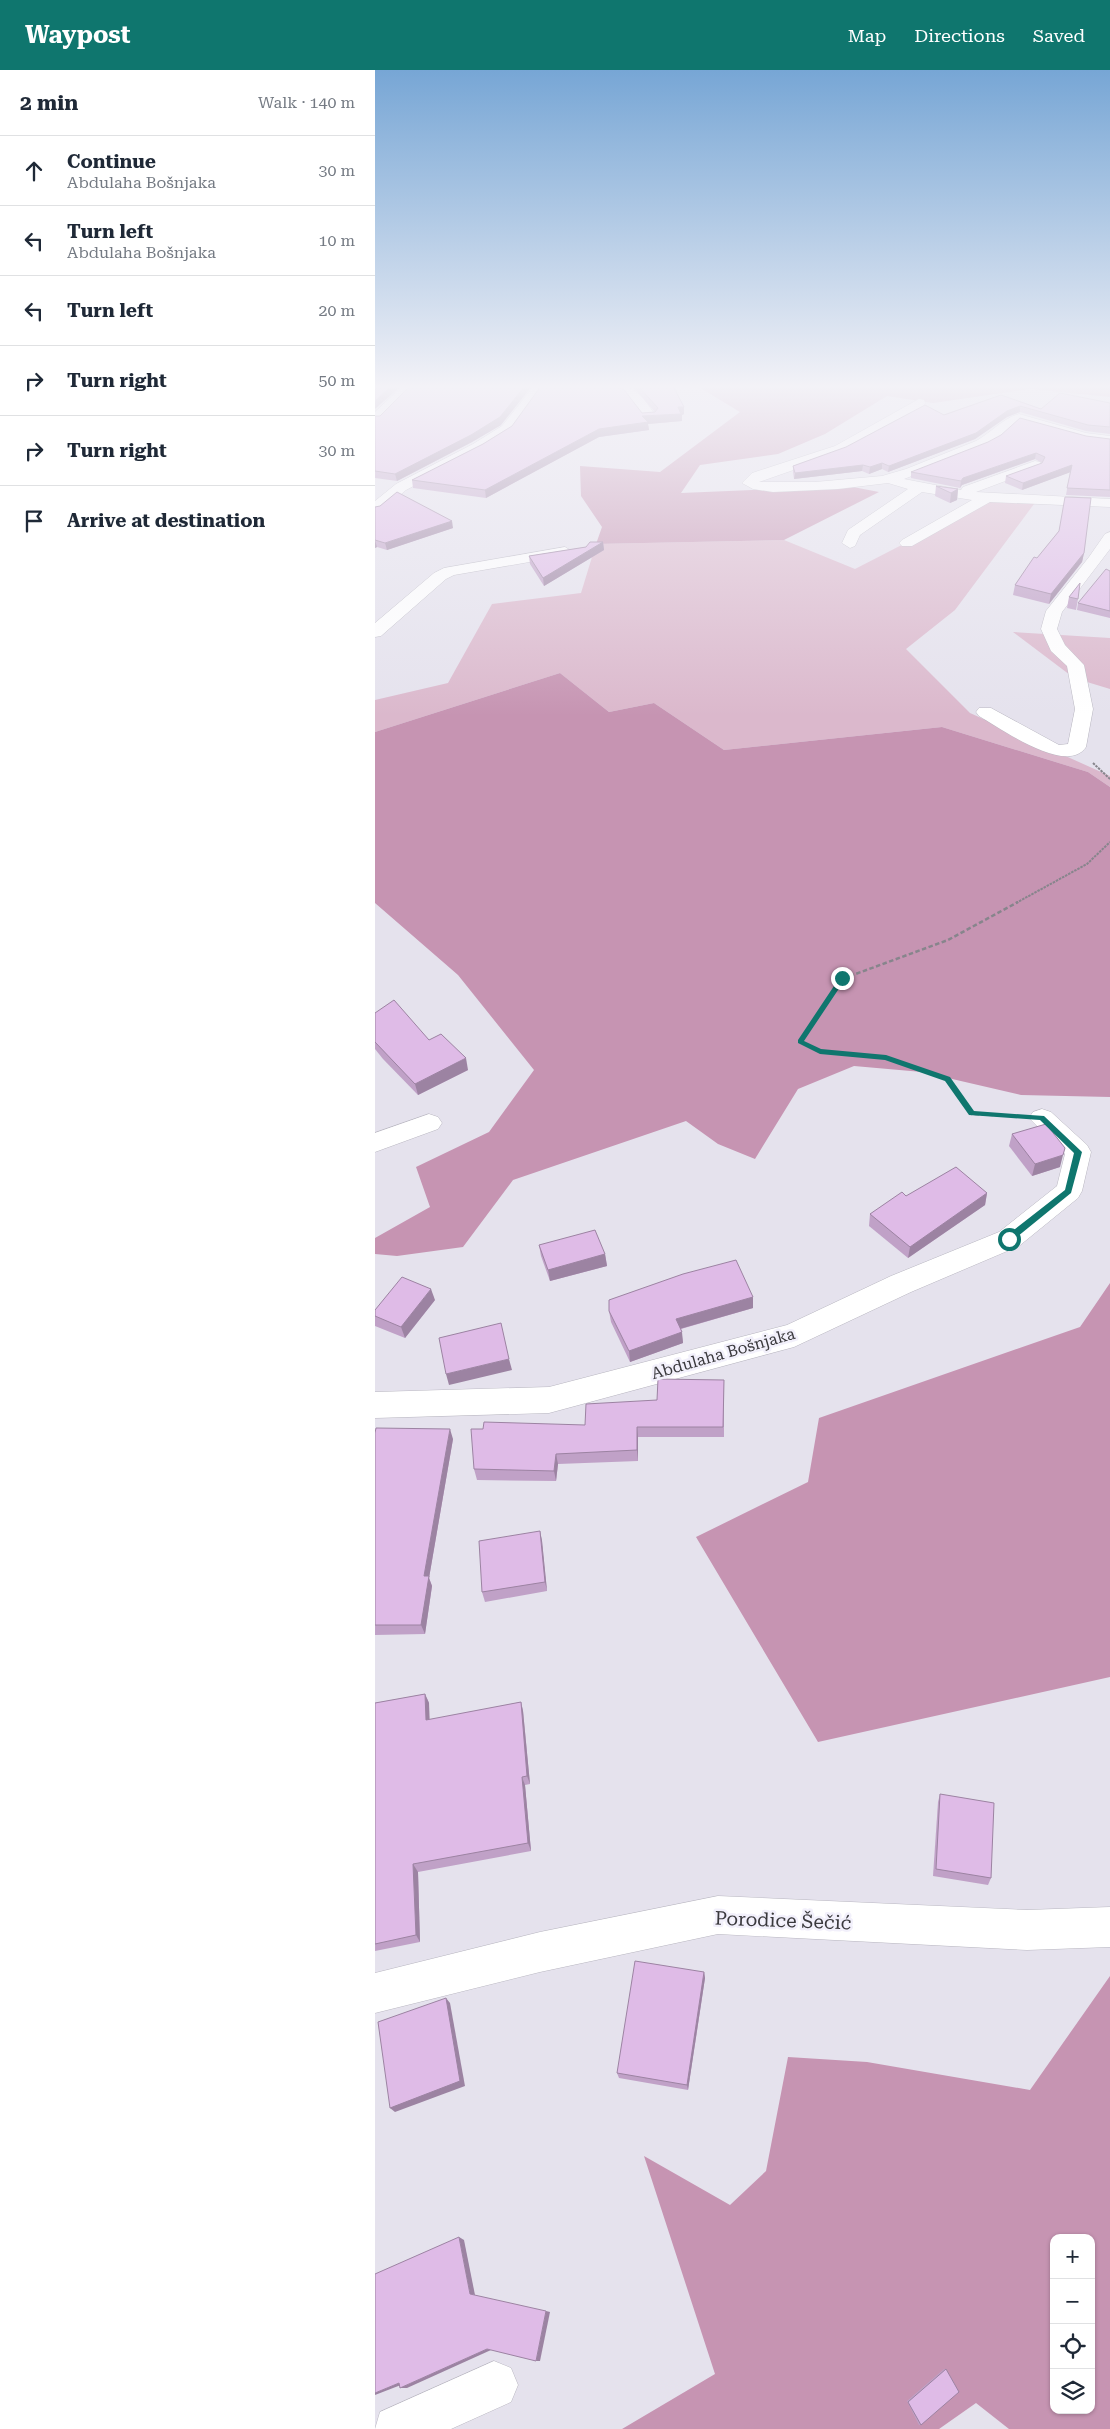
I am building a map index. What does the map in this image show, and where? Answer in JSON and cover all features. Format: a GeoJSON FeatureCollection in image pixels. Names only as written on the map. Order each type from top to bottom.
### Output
{"type":"FeatureCollection","features":[{"type":"Feature","properties":{"kind":"street"},"geometry":{"type":"LineString","coordinates":[[375,509],[390,496]]}},
{"type":"Feature","properties":{"kind":"street"},"geometry":{"type":"LineString","coordinates":[[850,542],[853,533],[907,496]]}},
{"type":"Feature","properties":{"kind":"street"},"geometry":{"type":"LineString","coordinates":[[907,543],[990,496]]}},
{"type":"Feature","properties":{"kind":"street"},"geometry":{"type":"LineString","coordinates":[[991,496],[1110,503]]}},
{"type":"Feature","properties":{"kind":"street"},"geometry":{"type":"LineString","coordinates":[[985,712],[1055,750],[1065,751],[1077,747],[1084,709],[1075,665],[1057,647],[1049,629],[1054,611],[1110,537]]}},
{"type":"Feature","properties":{"kind":"street"},"geometry":{"type":"LineString","coordinates":[[375,632],[440,576],[450,571],[581,550]]}},
{"type":"Feature","properties":{"kind":"street","name":"Abdulaha Bošnjaka"},"geometry":{"type":"LineString","coordinates":[[375,1405],[549,1400],[794,1335],[901,1284],[1009,1239],[1069,1191],[1078,1152],[1042,1118]]}},
{"type":"Feature","properties":{"kind":"street"},"geometry":{"type":"LineString","coordinates":[[375,1143],[429,1123]]}},
{"type":"Feature","properties":{"kind":"street","name":"Porodice Šečić"},"geometry":{"type":"LineString","coordinates":[[375,1993],[541,1952],[718,1915],[1027,1930],[1110,1927]]}},
{"type":"Feature","properties":{"kind":"street"},"geometry":{"type":"LineString","coordinates":[[397,2429],[494,2385]]}},
{"type":"Feature","properties":{"kind":"path"},"geometry":{"type":"LineString","coordinates":[[1042,1118],[972,1114],[947,1079],[886,1058],[820,1052],[800,1041],[842,978],[948,940],[1087,864],[1110,842]]}},
{"type":"Feature","properties":{"kind":"shaded area"},"geometry":{"type":"Polygon","coordinates":[[[581,496],[871,496],[784,540],[596,544],[602,527],[581,496]]]}},
{"type":"Feature","properties":{"kind":"shaded area"},"geometry":{"type":"Polygon","coordinates":[[[991,499],[1037,500],[955,610],[906,649],[970,713],[1110,776],[1110,787],[1088,772],[942,727],[724,750],[654,703],[609,712],[560,673],[375,732],[375,700],[448,683],[492,604],[581,593],[596,544],[784,540],[855,569],[991,499]]]}},
{"type":"Feature","properties":{"kind":"shaded area"},"geometry":{"type":"Polygon","coordinates":[[[1013,632],[1110,638],[1110,689],[1074,678],[1013,632]]]}},
{"type":"Feature","properties":{"kind":"shaded area"},"geometry":{"type":"Polygon","coordinates":[[[560,673],[609,712],[654,703],[724,750],[942,727],[1088,772],[1110,787],[1110,1097],[1021,1095],[922,1072],[854,1066],[798,1089],[755,1159],[718,1144],[686,1121],[513,1180],[463,1247],[397,1256],[375,1254],[375,1238],[430,1207],[416,1167],[489,1132],[534,1070],[458,975],[375,903],[375,732],[560,673]]]}},
{"type":"Feature","properties":{"kind":"shaded area"},"geometry":{"type":"Polygon","coordinates":[[[1110,1283],[1110,1677],[818,1742],[696,1537],[808,1482],[819,1418],[1080,1327],[1110,1283]]]}},
{"type":"Feature","properties":{"kind":"shaded area"},"geometry":{"type":"Polygon","coordinates":[[[1110,1976],[1110,2429],[1009,2429],[976,2403],[939,2429],[622,2429],[715,2374],[644,2156],[730,2205],[766,2171],[788,2057],[867,2062],[1030,2090],[1110,1976]]]}},
{"type":"Feature","properties":{"kind":"building"},"geometry":{"type":"Polygon","coordinates":[[[392,496],[405,496],[452,521],[385,543],[375,540],[375,507],[380,506],[392,496]]]}},
{"type":"Feature","properties":{"kind":"building"},"geometry":{"type":"Polygon","coordinates":[[[1065,497],[1091,498],[1084,553],[1051,594],[1015,585],[1034,557],[1037,558],[1059,531],[1065,497]]]}},
{"type":"Feature","properties":{"kind":"building"},"geometry":{"type":"Polygon","coordinates":[[[590,542],[603,542],[543,578],[529,556],[586,547],[590,542]]]}},
{"type":"Feature","properties":{"kind":"building"},"geometry":{"type":"Polygon","coordinates":[[[1106,569],[1110,571],[1110,611],[1078,603],[1106,569]]]}},
{"type":"Feature","properties":{"kind":"building"},"geometry":{"type":"Polygon","coordinates":[[[1080,583],[1078,599],[1069,597],[1080,583]]]}},
{"type":"Feature","properties":{"kind":"building"},"geometry":{"type":"Polygon","coordinates":[[[394,1000],[429,1040],[441,1034],[466,1058],[415,1084],[375,1042],[375,1013],[394,1000]]]}},
{"type":"Feature","properties":{"kind":"building"},"geometry":{"type":"Polygon","coordinates":[[[1046,1124],[1065,1148],[1063,1155],[1035,1164],[1012,1134],[1046,1124]]]}},
{"type":"Feature","properties":{"kind":"building"},"geometry":{"type":"Polygon","coordinates":[[[956,1167],[987,1193],[910,1247],[870,1214],[902,1192],[906,1196],[956,1167]]]}},
{"type":"Feature","properties":{"kind":"building"},"geometry":{"type":"Polygon","coordinates":[[[595,1230],[605,1254],[548,1270],[539,1245],[595,1230]]]}},
{"type":"Feature","properties":{"kind":"building"},"geometry":{"type":"Polygon","coordinates":[[[736,1260],[753,1297],[676,1319],[682,1332],[629,1351],[609,1311],[609,1300],[683,1274],[736,1260]]]}},
{"type":"Feature","properties":{"kind":"building"},"geometry":{"type":"Polygon","coordinates":[[[402,1277],[431,1289],[401,1327],[375,1316],[375,1310],[402,1277]]]}},
{"type":"Feature","properties":{"kind":"building"},"geometry":{"type":"Polygon","coordinates":[[[501,1323],[509,1359],[446,1374],[439,1338],[501,1323]]]}},
{"type":"Feature","properties":{"kind":"building"},"geometry":{"type":"Polygon","coordinates":[[[658,1379],[724,1380],[723,1427],[637,1427],[637,1450],[556,1454],[554,1471],[474,1469],[471,1429],[483,1429],[484,1422],[585,1425],[586,1404],[657,1400],[658,1379]]]}},
{"type":"Feature","properties":{"kind":"building"},"geometry":{"type":"Polygon","coordinates":[[[376,1428],[450,1429],[424,1576],[429,1576],[421,1625],[375,1625],[376,1428]]]}},
{"type":"Feature","properties":{"kind":"building"},"geometry":{"type":"Polygon","coordinates":[[[540,1531],[545,1582],[482,1592],[479,1541],[540,1531]]]}},
{"type":"Feature","properties":{"kind":"building"},"geometry":{"type":"Polygon","coordinates":[[[425,1694],[426,1720],[521,1702],[527,1776],[522,1777],[528,1843],[413,1864],[416,1935],[375,1944],[375,1703],[425,1694]]]}},
{"type":"Feature","properties":{"kind":"building"},"geometry":{"type":"Polygon","coordinates":[[[940,1794],[994,1803],[991,1878],[936,1869],[940,1794]]]}},
{"type":"Feature","properties":{"kind":"building"},"geometry":{"type":"Polygon","coordinates":[[[635,1961],[704,1972],[687,2085],[617,2073],[635,1961]]]}},
{"type":"Feature","properties":{"kind":"building"},"geometry":{"type":"Polygon","coordinates":[[[446,1998],[460,2081],[390,2108],[378,2022],[446,1998]]]}},
{"type":"Feature","properties":{"kind":"building"},"geometry":{"type":"Polygon","coordinates":[[[459,2237],[470,2294],[546,2311],[536,2361],[487,2349],[400,2388],[399,2383],[375,2393],[375,2274],[459,2237]]]}},
{"type":"Feature","properties":{"kind":"building"},"geometry":{"type":"Polygon","coordinates":[[[946,2369],[959,2392],[921,2425],[908,2402],[946,2369]]]}},
{"type":"Feature","properties":{"kind":"route"},"geometry":{"type":"LineString","coordinates":[[842,978],[800,1041],[820,1052],[886,1058],[947,1079],[972,1114],[1042,1118],[1078,1152],[1069,1191],[1009,1239]]}}]}
